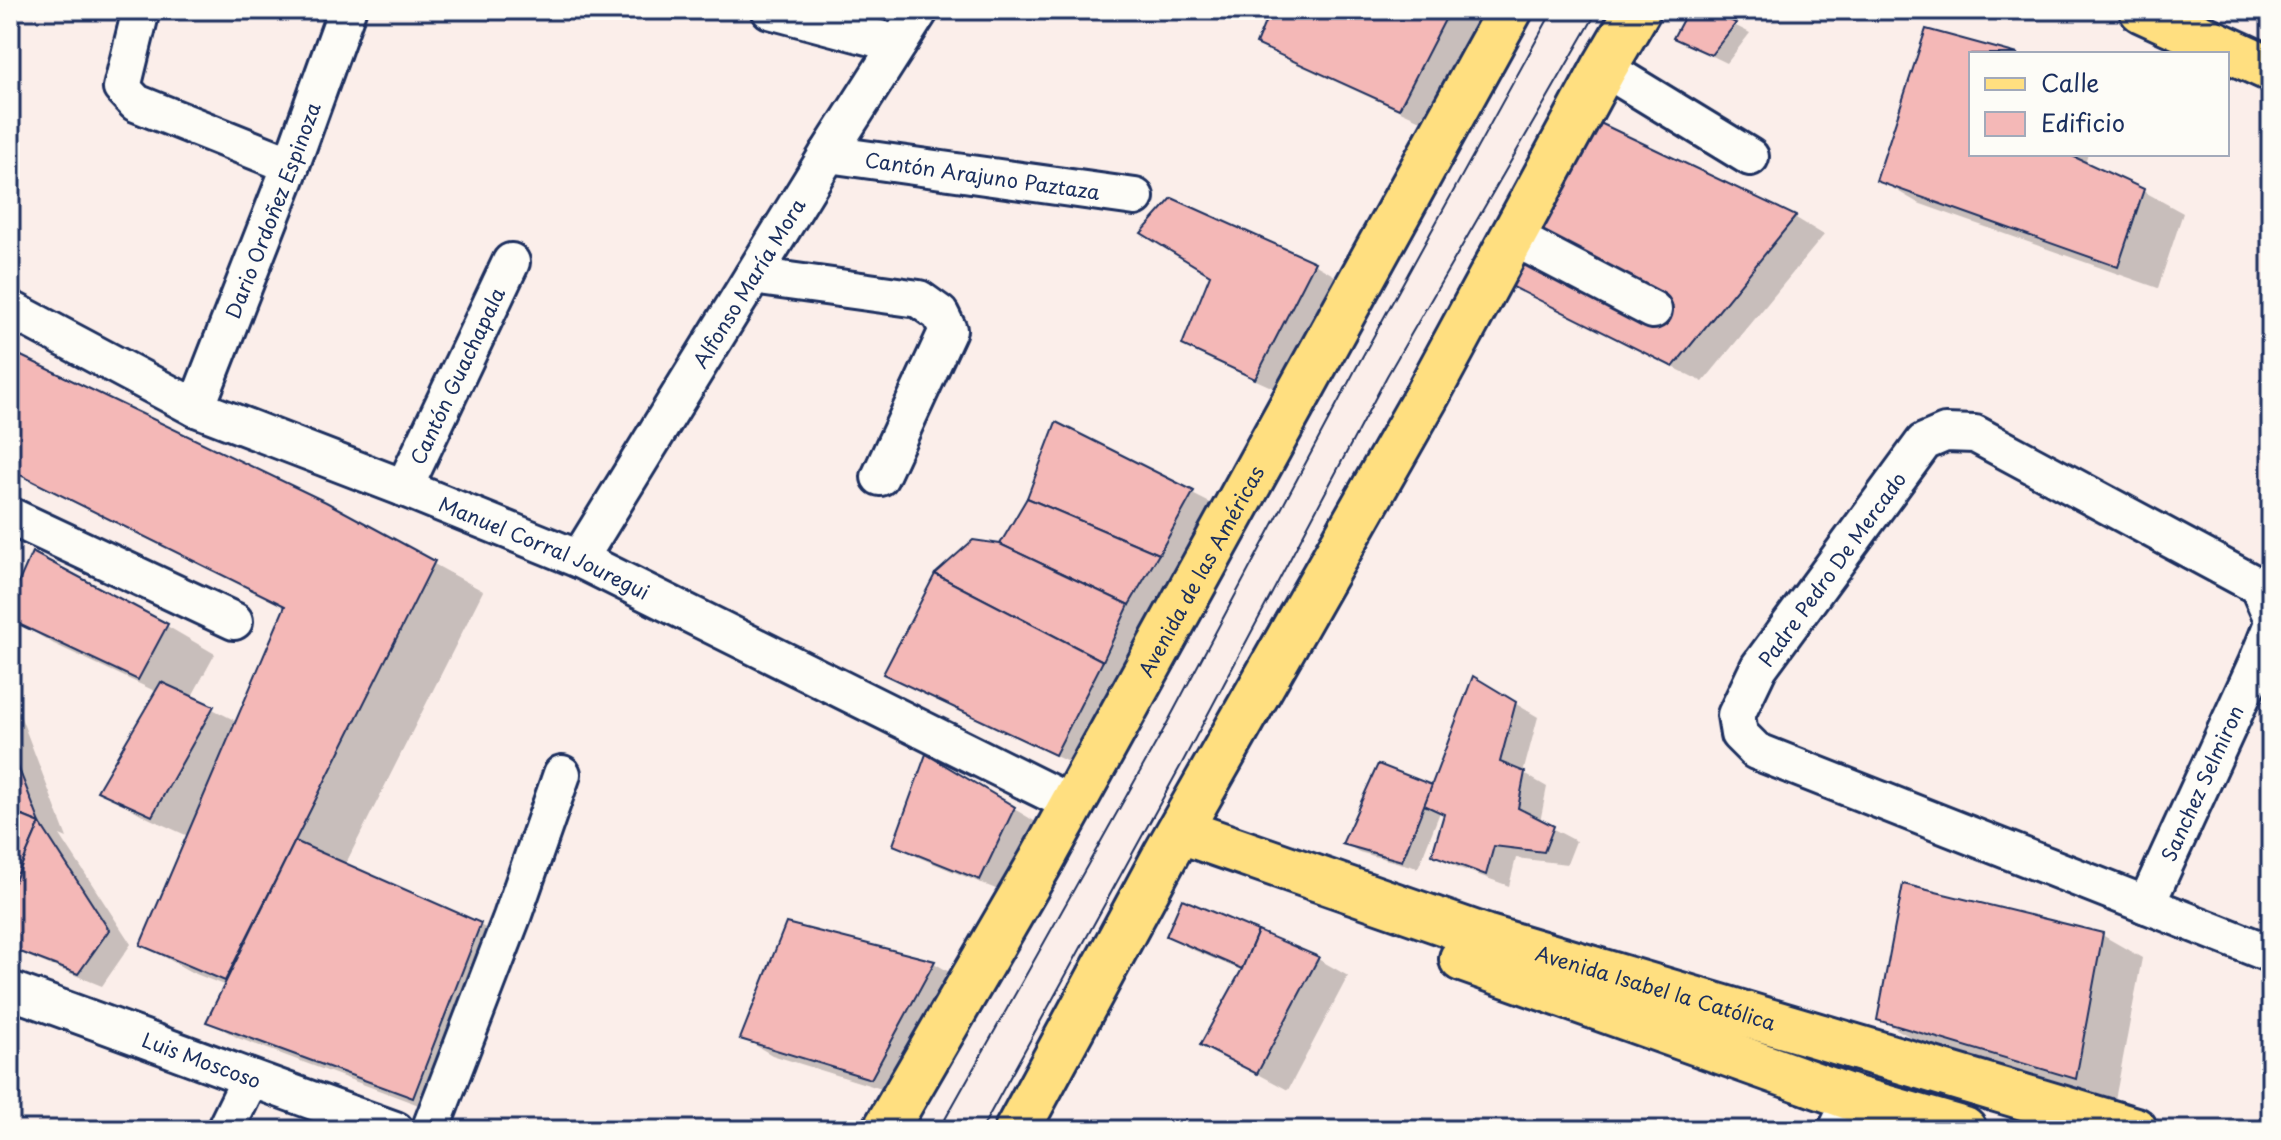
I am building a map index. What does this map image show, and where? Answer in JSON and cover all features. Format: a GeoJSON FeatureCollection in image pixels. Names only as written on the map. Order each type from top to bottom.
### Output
{"type":"FeatureCollection","features":[{"type":"Feature","properties":{"kind":"main road","name":"Avenida de las Américas"},"geometry":{"type":"LineString","coordinates":[[885,1130],[1040,863],[1510,10]]}},
{"type":"Feature","properties":{"kind":"main road"},"geometry":{"type":"LineString","coordinates":[[1017,1130],[1173,842],[1426,397],[1638,10]]}},
{"type":"Feature","properties":{"kind":"main road"},"geometry":{"type":"LineString","coordinates":[[2142,10],[2271,69]]}},
{"type":"Feature","properties":{"kind":"main road","name":"Avenida Isabel la Católica"},"geometry":{"type":"LineString","coordinates":[[1173,842],[1844,1114],[1964,1130]]}},
{"type":"Feature","properties":{"kind":"main road","name":"Avenida Isabel la Católica"},"geometry":{"type":"LineString","coordinates":[[1173,842],[2135,1130]]}},
{"type":"Feature","properties":{"kind":"street"},"geometry":{"type":"LineString","coordinates":[[141,10],[122,88],[136,103],[291,165]]}},
{"type":"Feature","properties":{"kind":"street","name":"Dario Ordoñez Espinoza"},"geometry":{"type":"LineString","coordinates":[[196,408],[291,165],[347,10]]}},
{"type":"Feature","properties":{"kind":"street"},"geometry":{"type":"LineString","coordinates":[[770,10],[898,44]]}},
{"type":"Feature","properties":{"kind":"street","name":"Alfonso María Mora"},"geometry":{"type":"LineString","coordinates":[[579,559],[920,10]]}},
{"type":"Feature","properties":{"kind":"street"},"geometry":{"type":"LineString","coordinates":[[1604,68],[1750,157]]}},
{"type":"Feature","properties":{"kind":"street","name":"Cantón Arajuno Paztaza"},"geometry":{"type":"LineString","coordinates":[[828,154],[1135,197]]}},
{"type":"Feature","properties":{"kind":"street"},"geometry":{"type":"LineString","coordinates":[[1513,237],[1653,310]]}},
{"type":"Feature","properties":{"kind":"street","name":"Cantón Guachapala"},"geometry":{"type":"LineString","coordinates":[[404,488],[511,262]]}},
{"type":"Feature","properties":{"kind":"street"},"geometry":{"type":"LineString","coordinates":[[753,276],[919,299],[940,314],[948,330],[880,477]]}},
{"type":"Feature","properties":{"kind":"street","name":"Manuel Corral Jouregui"},"geometry":{"type":"LineString","coordinates":[[10,309],[196,408],[579,559],[1072,804]]}},
{"type":"Feature","properties":{"kind":"street","name":"Padre Pedro De Mercado"},"geometry":{"type":"LineString","coordinates":[[2265,600],[1975,434],[1945,433],[1924,442],[1759,667],[1736,715],[1739,734],[1756,751],[2271,954]]}},
{"type":"Feature","properties":{"kind":"street"},"geometry":{"type":"LineString","coordinates":[[10,516],[234,621]]}},
{"type":"Feature","properties":{"kind":"street","name":"Sanchez Selmiron"},"geometry":{"type":"LineString","coordinates":[[2146,905],[2264,666],[2271,628]]}},
{"type":"Feature","properties":{"kind":"street"},"geometry":{"type":"LineString","coordinates":[[430,1130],[512,917],[562,774]]}},
{"type":"Feature","properties":{"kind":"street","name":"Luis Moscoso"},"geometry":{"type":"LineString","coordinates":[[10,990],[395,1130]]}},
{"type":"Feature","properties":{"kind":"street"},"geometry":{"type":"LineString","coordinates":[[225,1130],[250,1079]]}},
{"type":"Feature","properties":{"kind":"building"},"geometry":{"type":"Polygon","coordinates":[[[1270,10],[1450,10],[1399,109],[1256,44],[1270,10]]]}},
{"type":"Feature","properties":{"kind":"building"},"geometry":{"type":"Polygon","coordinates":[[[1688,10],[1709,10],[1736,23],[1711,55],[1673,38],[1688,10]]]}},
{"type":"Feature","properties":{"kind":"building"},"geometry":{"type":"Polygon","coordinates":[[[1926,29],[2011,52],[1969,52],[1969,156],[2072,156],[2144,189],[2118,267],[1876,181],[1926,29]]]}},
{"type":"Feature","properties":{"kind":"building"},"geometry":{"type":"Polygon","coordinates":[[[1598,122],[1796,216],[1673,367],[1509,285],[1598,122]]]}},
{"type":"Feature","properties":{"kind":"building"},"geometry":{"type":"Polygon","coordinates":[[[1172,198],[1315,262],[1255,379],[1182,345],[1210,275],[1141,233],[1172,198]]]}},
{"type":"Feature","properties":{"kind":"building"},"geometry":{"type":"Polygon","coordinates":[[[17,354],[326,502],[435,561],[225,981],[140,945],[285,606],[10,470],[10,369],[17,354]]]}},
{"type":"Feature","properties":{"kind":"building"},"geometry":{"type":"Polygon","coordinates":[[[1056,422],[1194,491],[1159,554],[1027,498],[1056,422]]]}},
{"type":"Feature","properties":{"kind":"building"},"geometry":{"type":"Polygon","coordinates":[[[1027,498],[1159,554],[1129,605],[1000,544],[1027,498]]]}},
{"type":"Feature","properties":{"kind":"building"},"geometry":{"type":"Polygon","coordinates":[[[973,540],[1000,544],[1129,605],[1103,661],[935,574],[973,540]]]}},
{"type":"Feature","properties":{"kind":"building"},"geometry":{"type":"Polygon","coordinates":[[[32,552],[168,624],[138,680],[10,620],[10,602],[32,552]]]}},
{"type":"Feature","properties":{"kind":"building"},"geometry":{"type":"Polygon","coordinates":[[[935,574],[1103,661],[1055,755],[883,674],[935,574]]]}},
{"type":"Feature","properties":{"kind":"building"},"geometry":{"type":"Polygon","coordinates":[[[1473,676],[1516,702],[1500,762],[1525,772],[1518,808],[1554,826],[1544,852],[1494,846],[1486,875],[1432,855],[1444,814],[1424,805],[1473,676]]]}},
{"type":"Feature","properties":{"kind":"building"},"geometry":{"type":"Polygon","coordinates":[[[161,682],[214,706],[152,816],[97,791],[161,682]]]}},
{"type":"Feature","properties":{"kind":"building"},"geometry":{"type":"Polygon","coordinates":[[[10,746],[40,823],[10,811],[10,746]]]}},
{"type":"Feature","properties":{"kind":"building"},"geometry":{"type":"Polygon","coordinates":[[[926,754],[1015,807],[980,880],[893,845],[926,754]]]}},
{"type":"Feature","properties":{"kind":"building"},"geometry":{"type":"Polygon","coordinates":[[[1378,764],[1432,785],[1402,861],[1342,844],[1378,764]]]}},
{"type":"Feature","properties":{"kind":"building"},"geometry":{"type":"Polygon","coordinates":[[[10,811],[40,823],[10,892],[10,811]]]}},
{"type":"Feature","properties":{"kind":"building"},"geometry":{"type":"Polygon","coordinates":[[[40,823],[109,930],[78,974],[10,948],[10,892],[40,823]]]}},
{"type":"Feature","properties":{"kind":"building"},"geometry":{"type":"Polygon","coordinates":[[[295,841],[481,923],[413,1098],[206,1022],[295,841]]]}},
{"type":"Feature","properties":{"kind":"building"},"geometry":{"type":"Polygon","coordinates":[[[1903,884],[2103,933],[2076,1079],[1877,1020],[1903,884]]]}},
{"type":"Feature","properties":{"kind":"building"},"geometry":{"type":"Polygon","coordinates":[[[1182,899],[1258,931],[1242,969],[1166,936],[1182,899]]]}},
{"type":"Feature","properties":{"kind":"building"},"geometry":{"type":"Polygon","coordinates":[[[786,923],[935,961],[871,1079],[740,1039],[786,923]]]}},
{"type":"Feature","properties":{"kind":"building"},"geometry":{"type":"Polygon","coordinates":[[[1258,931],[1319,957],[1257,1074],[1200,1045],[1242,969],[1258,931]]]}},
{"type":"Feature","properties":{"kind":"tram line"},"geometry":{"type":"LineString","coordinates":[[939,1130],[1165,727],[1360,361],[1553,10]]}},
{"type":"Feature","properties":{"kind":"tram line"},"geometry":{"type":"LineString","coordinates":[[981,1130],[1181,765],[1387,376],[1598,10]]}}]}
